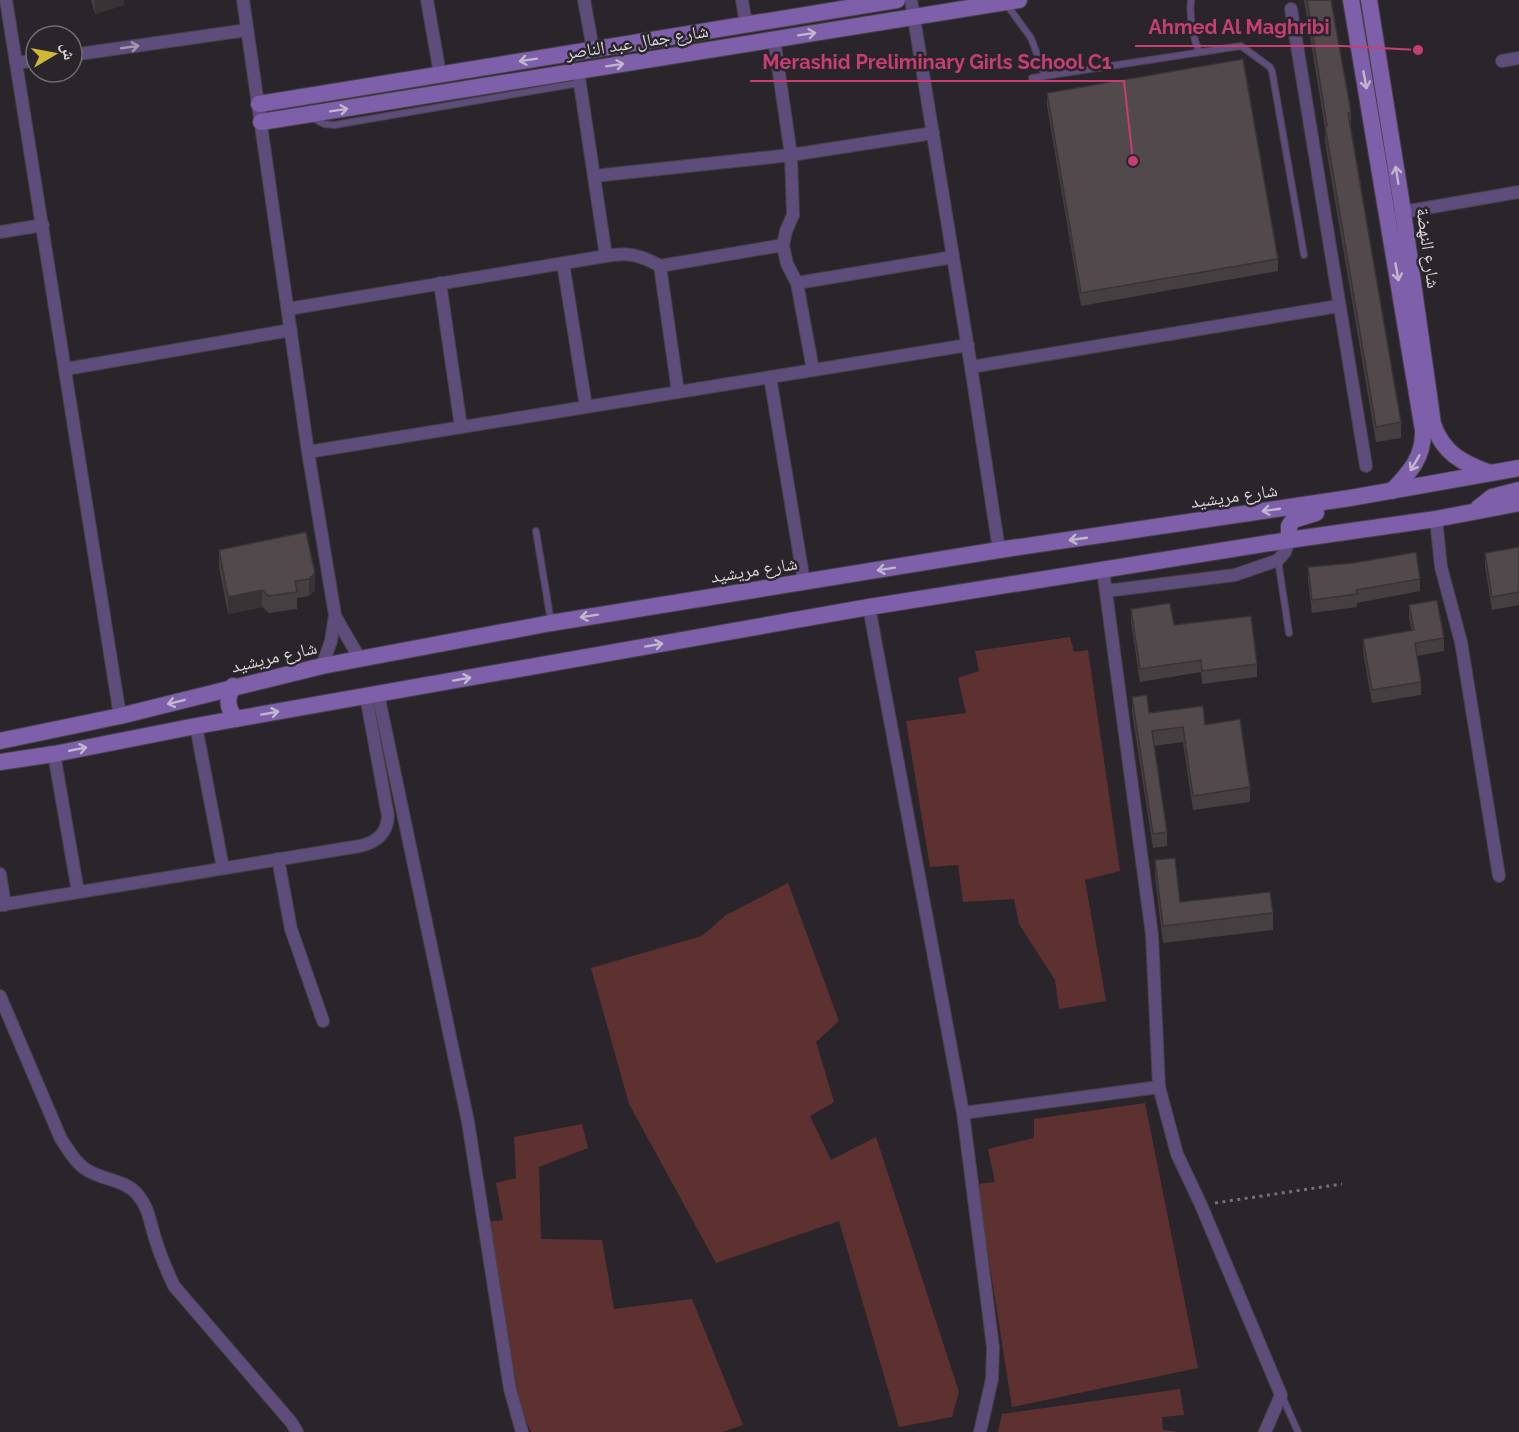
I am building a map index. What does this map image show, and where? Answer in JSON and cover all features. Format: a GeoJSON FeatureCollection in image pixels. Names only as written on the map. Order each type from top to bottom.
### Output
{"type":"FeatureCollection","features":[{"type":"Feature","properties":{"kind":"main road","name":"شارع جمال عبد الناصر"},"geometry":{"type":"LineString","coordinates":[[259,104],[897,0]]}},
{"type":"Feature","properties":{"kind":"main road","name":"شارع النهضة"},"geometry":{"type":"LineString","coordinates":[[1351,0],[1423,430],[1422,446],[1417,462],[1392,491]]}},
{"type":"Feature","properties":{"kind":"main road","name":"شارع جمال عبد الناصر"},"geometry":{"type":"LineString","coordinates":[[261,122],[579,77],[774,39],[1012,1]]}},
{"type":"Feature","properties":{"kind":"main road","name":"شارع النهضة"},"geometry":{"type":"LineString","coordinates":[[1371,3],[1436,433],[1453,456],[1469,466],[1490,474]]}},
{"type":"Feature","properties":{"kind":"main road","name":"شارع مريشيد"},"geometry":{"type":"LineString","coordinates":[[0,741],[120,716],[322,666],[551,623],[999,550],[1350,498],[1519,468]]}},
{"type":"Feature","properties":{"kind":"main road"},"geometry":{"type":"LineString","coordinates":[[1475,511],[1492,497],[1519,490]]}},
{"type":"Feature","properties":{"kind":"main road"},"geometry":{"type":"LineString","coordinates":[[1288,540],[1289,526],[1296,518],[1324,511],[1350,498]]}},
{"type":"Feature","properties":{"kind":"main road"},"geometry":{"type":"LineString","coordinates":[[0,762],[869,607],[1288,540],[1436,519],[1519,503]]}},
{"type":"Feature","properties":{"kind":"main road"},"geometry":{"type":"LineString","coordinates":[[233,687],[228,700],[231,714],[236,719]]}},
{"type":"Feature","properties":{"kind":"street"},"geometry":{"type":"LineString","coordinates":[[6,0],[120,716]]}},
{"type":"Feature","properties":{"kind":"street"},"geometry":{"type":"LineString","coordinates":[[243,0],[308,452],[335,615],[331,641],[322,666]]}},
{"type":"Feature","properties":{"kind":"street"},"geometry":{"type":"LineString","coordinates":[[427,0],[440,74]]}},
{"type":"Feature","properties":{"kind":"street"},"geometry":{"type":"LineString","coordinates":[[584,0],[593,50]]}},
{"type":"Feature","properties":{"kind":"street"},"geometry":{"type":"LineString","coordinates":[[742,0],[746,24]]}},
{"type":"Feature","properties":{"kind":"street"},"geometry":{"type":"LineString","coordinates":[[911,0],[999,550]]}},
{"type":"Feature","properties":{"kind":"street"},"geometry":{"type":"LineString","coordinates":[[1291,9],[1366,466]]}},
{"type":"Feature","properties":{"kind":"street"},"geometry":{"type":"LineString","coordinates":[[84,53],[247,30]]}},
{"type":"Feature","properties":{"kind":"street"},"geometry":{"type":"LineString","coordinates":[[774,39],[790,155],[793,215],[783,245],[787,264],[797,283],[813,370]]}},
{"type":"Feature","properties":{"kind":"street"},"geometry":{"type":"LineString","coordinates":[[1502,61],[1519,58]]}},
{"type":"Feature","properties":{"kind":"street"},"geometry":{"type":"LineString","coordinates":[[17,63],[24,62]]}},
{"type":"Feature","properties":{"kind":"street"},"geometry":{"type":"LineString","coordinates":[[579,77],[606,255]]}},
{"type":"Feature","properties":{"kind":"street"},"geometry":{"type":"LineString","coordinates":[[594,176],[790,155],[933,133]]}},
{"type":"Feature","properties":{"kind":"street"},"geometry":{"type":"LineString","coordinates":[[1403,212],[1519,192]]}},
{"type":"Feature","properties":{"kind":"street"},"geometry":{"type":"LineString","coordinates":[[0,232],[43,225]]}},
{"type":"Feature","properties":{"kind":"street"},"geometry":{"type":"LineString","coordinates":[[288,309],[606,255],[622,253],[638,255],[660,266],[783,245]]}},
{"type":"Feature","properties":{"kind":"street"},"geometry":{"type":"LineString","coordinates":[[797,283],[953,257]]}},
{"type":"Feature","properties":{"kind":"street"},"geometry":{"type":"LineString","coordinates":[[563,263],[586,407]]}},
{"type":"Feature","properties":{"kind":"street"},"geometry":{"type":"LineString","coordinates":[[660,266],[678,392]]}},
{"type":"Feature","properties":{"kind":"street"},"geometry":{"type":"LineString","coordinates":[[440,283],[461,427]]}},
{"type":"Feature","properties":{"kind":"street"},"geometry":{"type":"LineString","coordinates":[[971,367],[1339,306]]}},
{"type":"Feature","properties":{"kind":"street"},"geometry":{"type":"LineString","coordinates":[[66,369],[291,330]]}},
{"type":"Feature","properties":{"kind":"street"},"geometry":{"type":"LineString","coordinates":[[308,452],[968,345]]}},
{"type":"Feature","properties":{"kind":"street"},"geometry":{"type":"LineString","coordinates":[[770,377],[804,582]]}},
{"type":"Feature","properties":{"kind":"street"},"geometry":{"type":"LineString","coordinates":[[1436,519],[1441,567],[1461,642],[1499,876]]}},
{"type":"Feature","properties":{"kind":"street"},"geometry":{"type":"LineString","coordinates":[[1106,591],[1235,575],[1278,560],[1285,552],[1288,540]]}},
{"type":"Feature","properties":{"kind":"street"},"geometry":{"type":"LineString","coordinates":[[1103,570],[1151,926],[1159,1087],[1177,1155],[1201,1205],[1281,1395],[1265,1432]]}},
{"type":"Feature","properties":{"kind":"street"},"geometry":{"type":"LineString","coordinates":[[869,607],[963,1113],[993,1347],[992,1379],[980,1432]]}},
{"type":"Feature","properties":{"kind":"street"},"geometry":{"type":"LineString","coordinates":[[335,615],[360,659]]}},
{"type":"Feature","properties":{"kind":"street"},"geometry":{"type":"LineString","coordinates":[[0,874],[2,905],[365,845],[377,840],[386,830],[388,823],[372,695]]}},
{"type":"Feature","properties":{"kind":"street"},"geometry":{"type":"LineString","coordinates":[[372,695],[468,1122],[510,1389],[522,1432]]}},
{"type":"Feature","properties":{"kind":"street"},"geometry":{"type":"LineString","coordinates":[[196,726],[223,868]]}},
{"type":"Feature","properties":{"kind":"street"},"geometry":{"type":"LineString","coordinates":[[54,754],[78,892]]}},
{"type":"Feature","properties":{"kind":"street"},"geometry":{"type":"LineString","coordinates":[[278,859],[291,929],[323,1021]]}},
{"type":"Feature","properties":{"kind":"street"},"geometry":{"type":"LineString","coordinates":[[1,1003],[29,1059],[61,1139],[72,1156],[83,1168],[94,1174],[123,1182],[137,1194],[148,1211],[165,1267],[174,1286],[291,1422],[297,1432]]}},
{"type":"Feature","properties":{"kind":"street"},"geometry":{"type":"LineString","coordinates":[[963,1113],[1159,1087]]}},
{"type":"Feature","properties":{"kind":"lane"},"geometry":{"type":"LineString","coordinates":[[1191,0],[1192,32],[1198,52]]}},
{"type":"Feature","properties":{"kind":"lane"},"geometry":{"type":"LineString","coordinates":[[1012,1],[1015,14],[1031,38],[1045,76]]}},
{"type":"Feature","properties":{"kind":"lane"},"geometry":{"type":"LineString","coordinates":[[1032,78],[1241,46],[1270,67],[1304,255]]}},
{"type":"Feature","properties":{"kind":"lane"},"geometry":{"type":"LineString","coordinates":[[536,531],[551,623]]}},
{"type":"Feature","properties":{"kind":"lane"},"geometry":{"type":"LineString","coordinates":[[1278,560],[1289,633]]}},
{"type":"Feature","properties":{"kind":"lane"},"geometry":{"type":"LineString","coordinates":[[1281,1395],[1298,1432]]}},
{"type":"Feature","properties":{"kind":"path"},"geometry":{"type":"LineString","coordinates":[[1201,1205],[1342,1184]]}},
{"type":"Feature","properties":{"kind":"shaded area"},"geometry":{"type":"Polygon","coordinates":[[[1070,637],[1074,652],[1088,650],[1120,871],[1085,880],[1106,1001],[1059,1009],[1055,980],[1019,924],[1014,899],[963,902],[958,865],[930,867],[906,721],[966,713],[958,678],[979,671],[975,651],[1070,637]]]}},
{"type":"Feature","properties":{"kind":"shaded area"},"geometry":{"type":"Polygon","coordinates":[[[788,883],[839,1021],[816,1042],[834,1102],[810,1116],[831,1160],[876,1137],[959,1392],[952,1417],[899,1427],[839,1221],[716,1263],[629,1104],[591,968],[702,936],[726,915],[788,883]]]}},
{"type":"Feature","properties":{"kind":"shaded area"},"geometry":{"type":"Polygon","coordinates":[[[1145,1103],[1198,1368],[1012,1407],[977,1184],[995,1182],[988,1149],[1034,1138],[1034,1119],[1145,1103]]]}},
{"type":"Feature","properties":{"kind":"shaded area"},"geometry":{"type":"Polygon","coordinates":[[[582,1124],[588,1148],[539,1167],[541,1239],[602,1240],[614,1309],[692,1299],[743,1425],[722,1432],[531,1432],[521,1408],[486,1222],[503,1220],[496,1183],[516,1178],[514,1137],[582,1124]]]}},
{"type":"Feature","properties":{"kind":"shaded area"},"geometry":{"type":"Polygon","coordinates":[[[1180,1389],[1184,1415],[1162,1417],[1163,1430],[1179,1432],[998,1432],[1002,1414],[1180,1389]]]}},
{"type":"Feature","properties":{"kind":"building"},"geometry":{"type":"Polygon","coordinates":[[[1307,0],[1331,0],[1351,112],[1348,113],[1401,422],[1376,427],[1325,126],[1327,126],[1307,0]]]}},
{"type":"Feature","properties":{"kind":"building"},"geometry":{"type":"Polygon","coordinates":[[[1243,59],[1278,259],[1081,293],[1047,93],[1243,59]]]}},
{"type":"Feature","properties":{"kind":"building"},"geometry":{"type":"Polygon","coordinates":[[[306,532],[315,573],[309,579],[295,581],[297,592],[269,596],[262,590],[228,597],[219,550],[306,532]]]}},
{"type":"Feature","properties":{"kind":"building"},"geometry":{"type":"Polygon","coordinates":[[[1519,547],[1519,592],[1492,597],[1485,553],[1519,547]]]}},
{"type":"Feature","properties":{"kind":"building"},"geometry":{"type":"Polygon","coordinates":[[[1416,552],[1420,579],[1356,590],[1357,594],[1312,600],[1308,567],[1353,563],[1416,552]]]}},
{"type":"Feature","properties":{"kind":"building"},"geometry":{"type":"Polygon","coordinates":[[[1437,600],[1444,638],[1415,643],[1421,682],[1372,690],[1363,639],[1414,630],[1409,605],[1437,600]]]}},
{"type":"Feature","properties":{"kind":"building"},"geometry":{"type":"Polygon","coordinates":[[[1170,603],[1174,625],[1251,616],[1257,664],[1202,671],[1201,660],[1140,669],[1131,609],[1170,603]]]}},
{"type":"Feature","properties":{"kind":"building"},"geometry":{"type":"Polygon","coordinates":[[[1147,695],[1149,713],[1203,706],[1205,725],[1240,719],[1250,787],[1193,796],[1183,727],[1152,731],[1167,832],[1153,834],[1132,697],[1147,695]]]}},
{"type":"Feature","properties":{"kind":"building"},"geometry":{"type":"Polygon","coordinates":[[[1175,858],[1180,902],[1270,892],[1273,913],[1163,926],[1155,860],[1175,858]]]}},
{"type":"Feature","properties":{"kind":"place","name":"Ahmed Al Maghribi"},"geometry":{"type":"Point","coordinates":[1418,50]}},
{"type":"Feature","properties":{"kind":"place","name":"Merashid Preliminary Girls School C1"},"geometry":{"type":"Point","coordinates":[1133,161]}}]}
